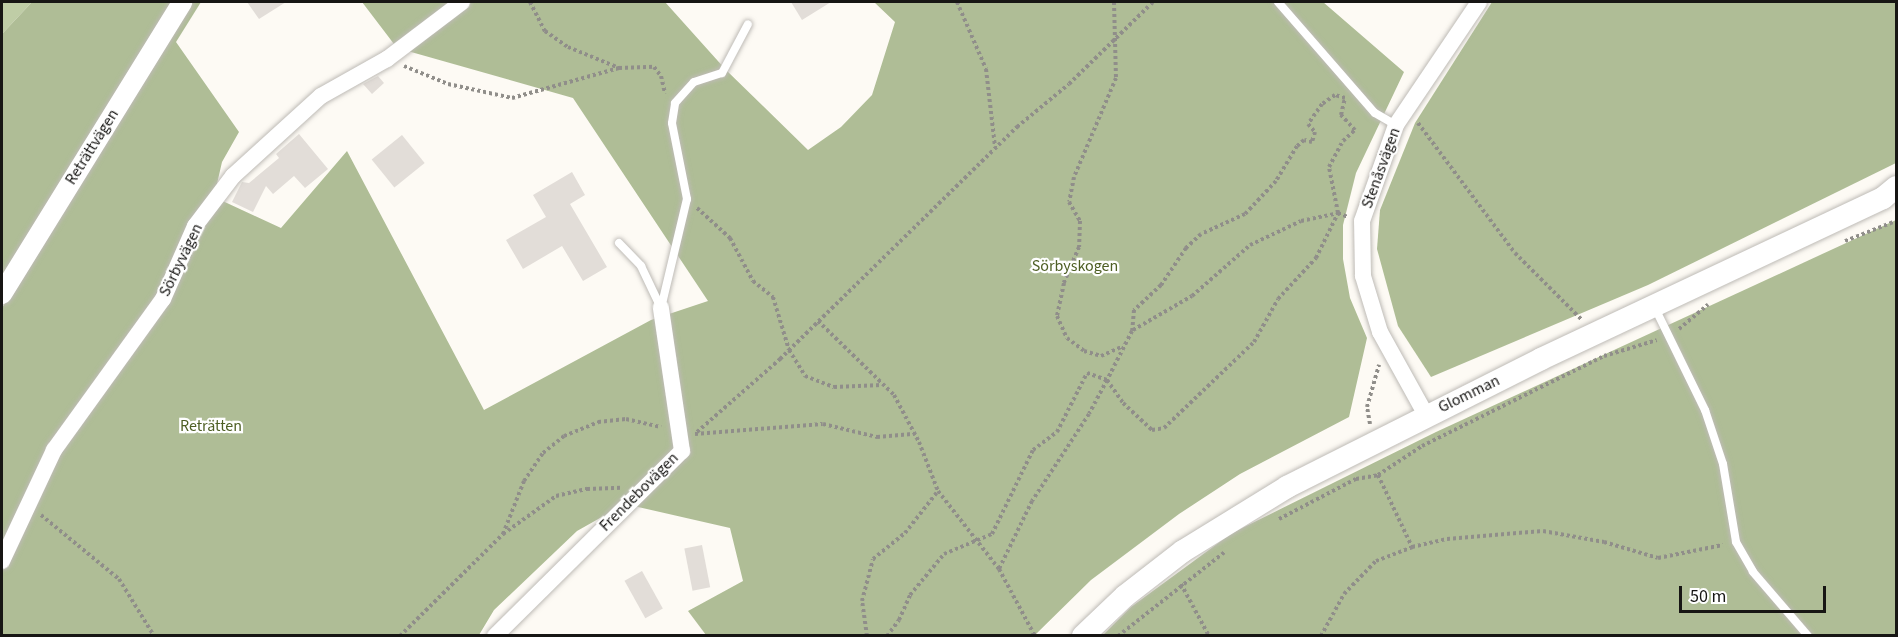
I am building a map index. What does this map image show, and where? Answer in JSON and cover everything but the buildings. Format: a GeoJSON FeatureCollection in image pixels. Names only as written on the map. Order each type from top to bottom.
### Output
{"type":"FeatureCollection","features":[{"type":"Feature","properties":{"kind":"main road","name":"Glomman"},"geometry":{"type":"LineString","coordinates":[[1083,636],[1125,596],[1223,525],[1426,415],[1653,304],[1892,193]]}},
{"type":"Feature","properties":{"kind":"street","name":"Reträttvägen"},"geometry":{"type":"LineString","coordinates":[[2,294],[182,2]]}},
{"type":"Feature","properties":{"kind":"street","name":"Sörbyvägen"},"geometry":{"type":"LineString","coordinates":[[2,561],[54,450],[163,299],[195,226],[233,176],[321,96],[387,59],[462,2]]}},
{"type":"Feature","properties":{"kind":"street","name":"Stenåsvägen"},"geometry":{"type":"LineString","coordinates":[[1426,415],[1387,345],[1363,276],[1362,221],[1396,125],[1479,2]]}},
{"type":"Feature","properties":{"kind":"street","name":"Frendebovägen"},"geometry":{"type":"LineString","coordinates":[[495,636],[682,451],[687,433],[661,308]]}},
{"type":"Feature","properties":{"kind":"lane"},"geometry":{"type":"LineString","coordinates":[[1278,2],[1375,113],[1396,125]]}},
{"type":"Feature","properties":{"kind":"lane"},"geometry":{"type":"LineString","coordinates":[[661,308],[687,200],[672,123],[675,102],[694,82],[722,73],[748,24]]}},
{"type":"Feature","properties":{"kind":"lane"},"geometry":{"type":"LineString","coordinates":[[619,243],[641,266],[661,308]]}},
{"type":"Feature","properties":{"kind":"lane"},"geometry":{"type":"LineString","coordinates":[[1653,304],[1705,410],[1723,464],[1736,542],[1753,572],[1808,636]]}},
{"type":"Feature","properties":{"kind":"path"},"geometry":{"type":"LineString","coordinates":[[530,2],[545,31],[568,47],[619,68]]}},
{"type":"Feature","properties":{"kind":"path"},"geometry":{"type":"LineString","coordinates":[[957,2],[986,69],[995,147]]}},
{"type":"Feature","properties":{"kind":"path"},"geometry":{"type":"LineString","coordinates":[[1114,2],[1117,38],[1116,78],[1074,177],[1069,202],[1080,221],[1079,247],[1064,283],[1057,316],[1067,338],[1084,351],[1101,356],[1124,346]]}},
{"type":"Feature","properties":{"kind":"path"},"geometry":{"type":"LineString","coordinates":[[687,433],[789,350],[995,147],[1117,38],[1153,2]]}},
{"type":"Feature","properties":{"kind":"path"},"geometry":{"type":"LineString","coordinates":[[387,59],[448,84],[512,98],[619,68],[654,67],[661,76],[672,123]]}},
{"type":"Feature","properties":{"kind":"path"},"geometry":{"type":"LineString","coordinates":[[887,636],[899,621],[909,595],[944,554],[992,534],[1019,484],[1033,450],[1056,432],[1087,373],[1107,380],[1123,403],[1152,430],[1164,428],[1254,342],[1278,299],[1316,258],[1338,213],[1329,168],[1343,141],[1355,130],[1341,115],[1345,98],[1335,95],[1322,104],[1308,124],[1315,132],[1312,142],[1304,140],[1297,146],[1276,181],[1245,214],[1201,234],[1186,248],[1161,285],[1134,310],[1132,331],[1107,380],[1032,501],[999,570]]}},
{"type":"Feature","properties":{"kind":"path"},"geometry":{"type":"LineString","coordinates":[[1407,109],[1515,253],[1595,333]]}},
{"type":"Feature","properties":{"kind":"path"},"geometry":{"type":"LineString","coordinates":[[687,200],[730,238],[753,281],[772,297],[789,350],[805,376],[834,387],[882,386]]}},
{"type":"Feature","properties":{"kind":"path"},"geometry":{"type":"LineString","coordinates":[[1132,331],[1192,296],[1250,245],[1301,221],[1338,213],[1362,221]]}},
{"type":"Feature","properties":{"kind":"path"},"geometry":{"type":"LineString","coordinates":[[1838,244],[1896,221]]}},
{"type":"Feature","properties":{"kind":"path"},"geometry":{"type":"LineString","coordinates":[[1269,525],[1356,478],[1378,475],[1429,442],[1619,349],[1647,345],[1669,335],[1716,300]]}},
{"type":"Feature","properties":{"kind":"path"},"geometry":{"type":"LineString","coordinates":[[819,321],[882,386],[894,395],[915,434],[938,491],[999,570],[1035,636]]}},
{"type":"Feature","properties":{"kind":"path"},"geometry":{"type":"LineString","coordinates":[[1387,345],[1366,407],[1390,466]]}},
{"type":"Feature","properties":{"kind":"path"},"geometry":{"type":"LineString","coordinates":[[503,534],[524,481],[543,453],[564,436],[598,422],[626,419],[687,433],[824,424],[877,437],[915,434]]}},
{"type":"Feature","properties":{"kind":"path"},"geometry":{"type":"LineString","coordinates":[[1378,475],[1412,547]]}},
{"type":"Feature","properties":{"kind":"path"},"geometry":{"type":"LineString","coordinates":[[400,636],[503,534],[556,496],[587,489],[625,487]]}},
{"type":"Feature","properties":{"kind":"path"},"geometry":{"type":"LineString","coordinates":[[867,636],[862,601],[873,559],[905,533],[938,491]]}},
{"type":"Feature","properties":{"kind":"path"},"geometry":{"type":"LineString","coordinates":[[28,505],[118,579],[154,636]]}},
{"type":"Feature","properties":{"kind":"path"},"geometry":{"type":"LineString","coordinates":[[1321,636],[1344,594],[1376,561],[1412,547],[1447,539],[1543,531],[1604,542],[1658,558],[1736,542]]}},
{"type":"Feature","properties":{"kind":"path"},"geometry":{"type":"LineString","coordinates":[[1118,636],[1181,584],[1231,548]]}},
{"type":"Feature","properties":{"kind":"path"},"geometry":{"type":"LineString","coordinates":[[1181,584],[1209,636]]}},
{"type":"Feature","properties":{"kind":"green space"},"geometry":{"type":"Polygon","coordinates":[[[2,2],[32,2],[2,34],[2,2]]]}},
{"type":"Feature","properties":{"kind":"green space"},"geometry":{"type":"Polygon","coordinates":[[[32,2],[171,2],[2,287],[2,34],[32,2]]]}},
{"type":"Feature","properties":{"kind":"green space","name":"Sörbyskogen"},"geometry":{"type":"Polygon","coordinates":[[[189,2],[201,2],[176,42],[239,132],[222,162],[214,197],[281,228],[347,151],[484,410],[651,320],[708,301],[573,98],[397,48],[362,2],[665,2],[726,70],[808,150],[841,127],[872,95],[895,22],[874,2],[1323,2],[1404,72],[1356,173],[1343,225],[1343,259],[1350,298],[1367,338],[1349,417],[1240,474],[1179,514],[1091,580],[1035,635],[706,635],[688,611],[743,581],[730,528],[625,504],[577,531],[494,610],[479,635],[2,636],[2,308],[189,2]]]}},
{"type":"Feature","properties":{"kind":"green space"},"geometry":{"type":"Polygon","coordinates":[[[1492,2],[1896,2],[1896,163],[1648,285],[1431,377],[1398,326],[1377,249],[1380,210],[1415,123],[1492,2]]]}},
{"type":"Feature","properties":{"kind":"green space"},"geometry":{"type":"Polygon","coordinates":[[[1896,220],[1896,635],[1102,636],[1131,607],[1232,533],[1436,432],[1896,220]]]}},
{"type":"Feature","properties":{"kind":"park label","name":"Reträtten"},"geometry":{"type":"Point","coordinates":[211,426]}}]}
